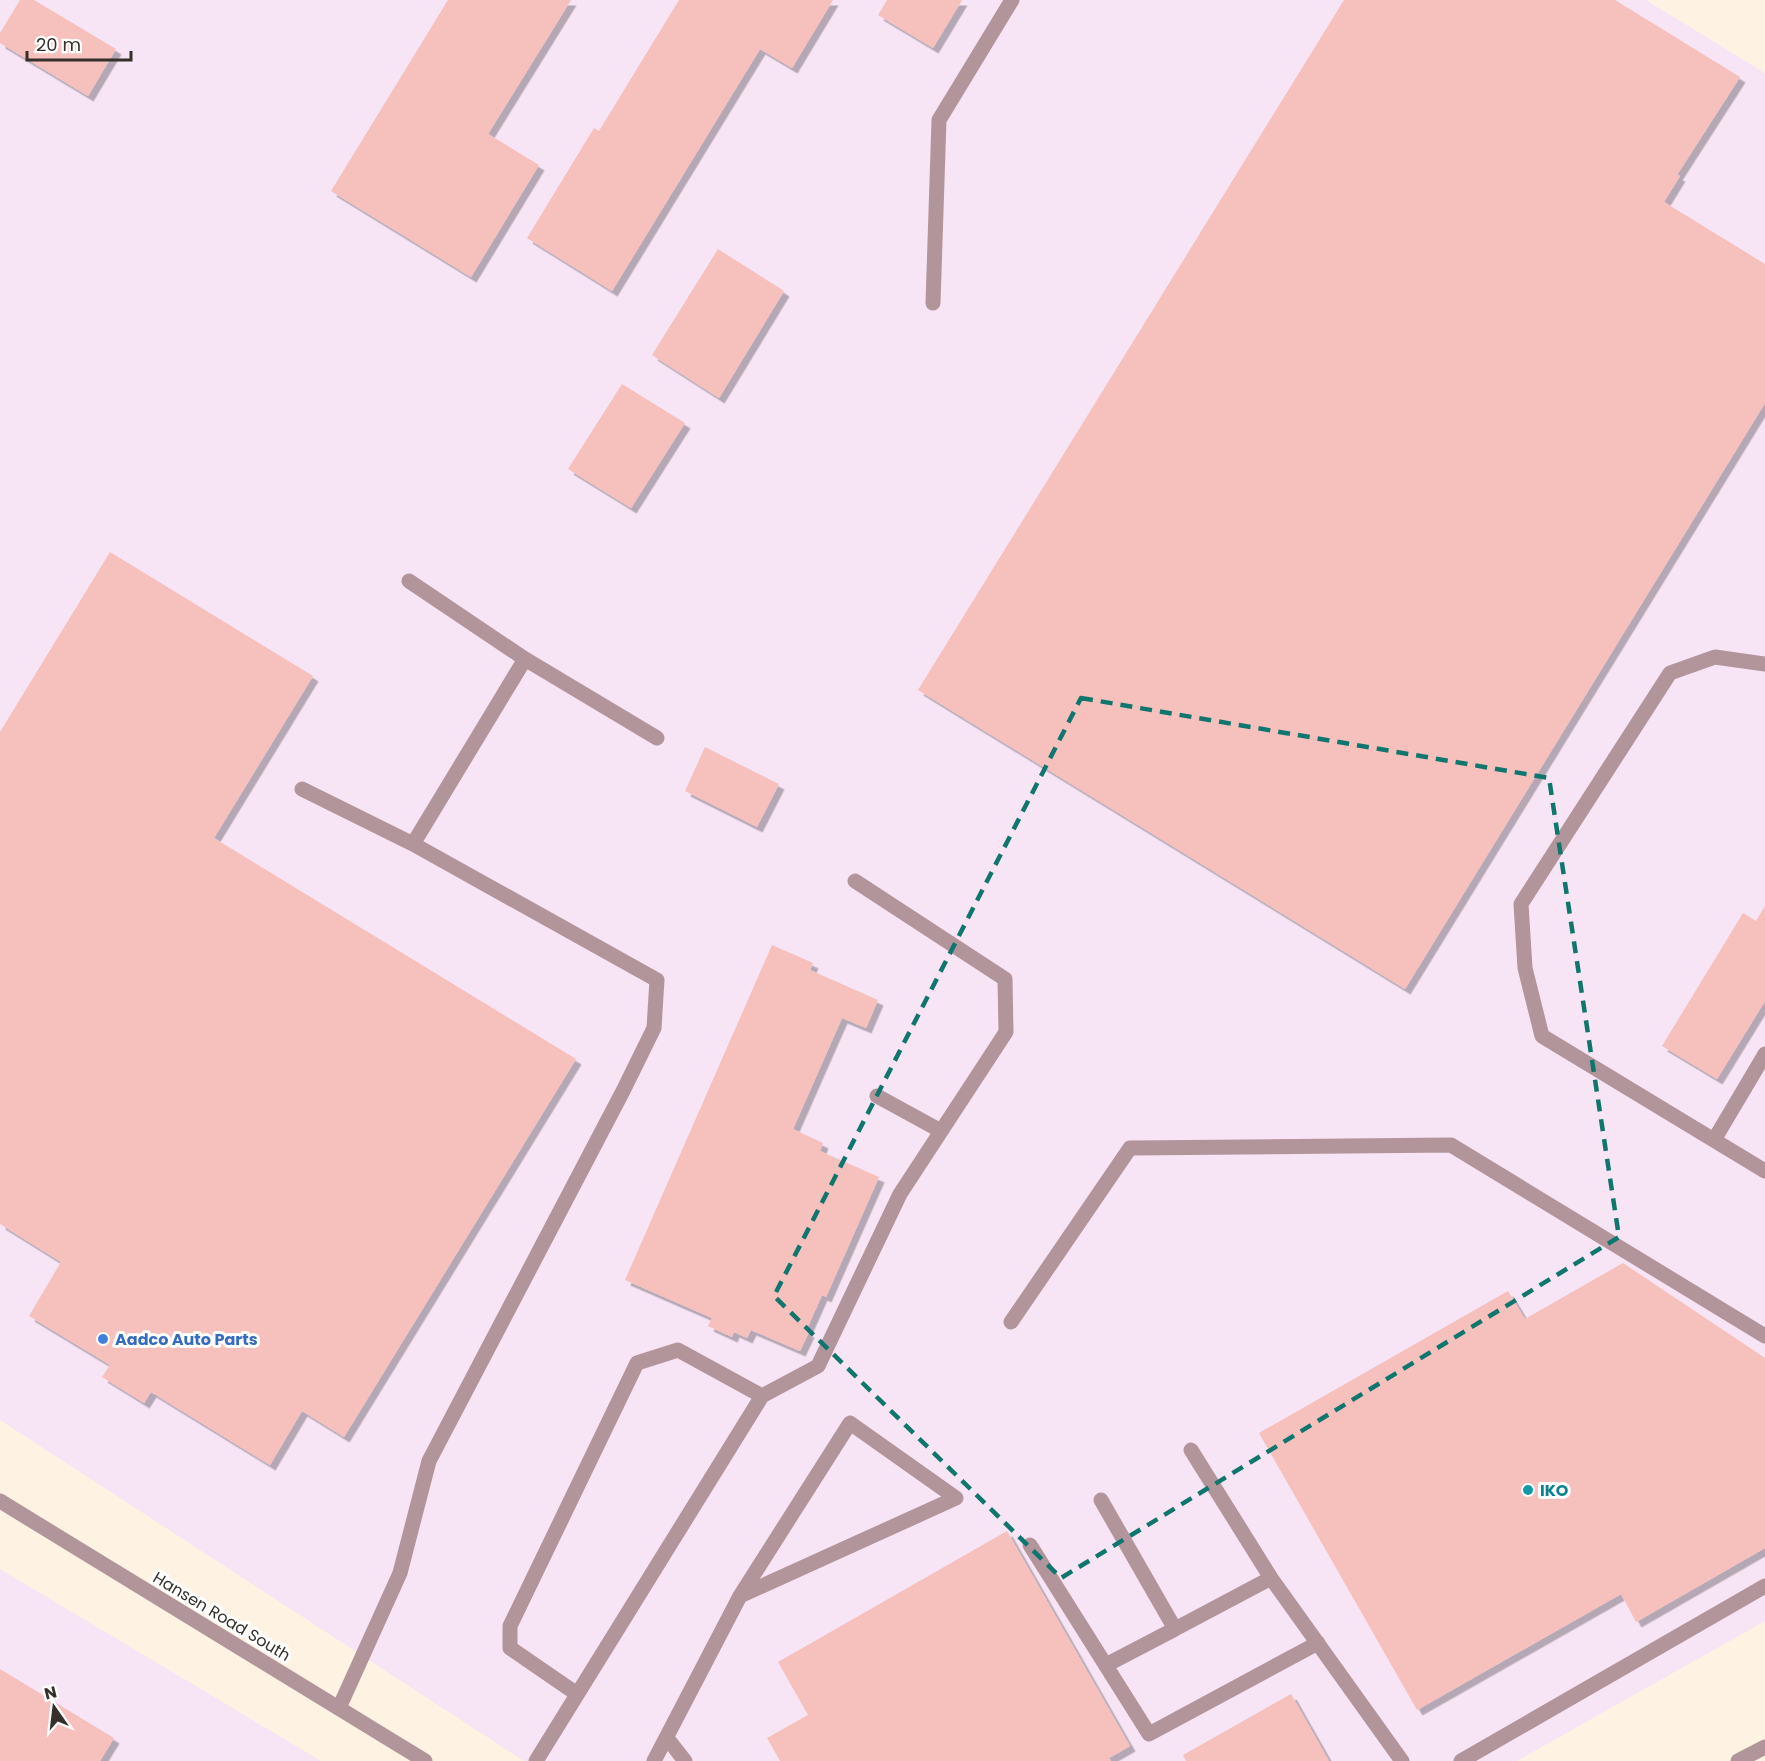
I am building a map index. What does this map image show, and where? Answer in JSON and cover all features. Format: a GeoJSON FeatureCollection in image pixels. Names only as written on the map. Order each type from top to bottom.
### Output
{"type":"FeatureCollection","features":[{"type":"Feature","properties":{"kind":"street"},"geometry":{"type":"LineString","coordinates":[[933,303],[939,120],[1012,0]]}},
{"type":"Feature","properties":{"kind":"street"},"geometry":{"type":"LineString","coordinates":[[409,580],[525,659],[657,738]]}},
{"type":"Feature","properties":{"kind":"street"},"geometry":{"type":"LineString","coordinates":[[1765,664],[1715,657],[1670,673],[1521,904],[1525,968],[1542,1036],[1765,1171]]}},
{"type":"Feature","properties":{"kind":"street"},"geometry":{"type":"LineString","coordinates":[[413,844],[525,659]]}},
{"type":"Feature","properties":{"kind":"street"},"geometry":{"type":"LineString","coordinates":[[302,789],[413,844],[657,980],[654,1028],[429,1461],[400,1573],[339,1708]]}},
{"type":"Feature","properties":{"kind":"street"},"geometry":{"type":"LineString","coordinates":[[536,1761],[762,1396],[818,1366],[900,1194],[1006,1032],[1005,979],[855,880]]}},
{"type":"Feature","properties":{"kind":"street"},"geometry":{"type":"LineString","coordinates":[[1714,1140],[1765,1054]]}},
{"type":"Feature","properties":{"kind":"street"},"geometry":{"type":"LineString","coordinates":[[877,1096],[941,1131]]}},
{"type":"Feature","properties":{"kind":"street"},"geometry":{"type":"LineString","coordinates":[[1011,1322],[1130,1148],[1451,1145],[1765,1336]]}},
{"type":"Feature","properties":{"kind":"street"},"geometry":{"type":"LineString","coordinates":[[577,1694],[510,1648],[510,1626],[637,1363],[678,1350],[762,1396]]}},
{"type":"Feature","properties":{"kind":"street"},"geometry":{"type":"LineString","coordinates":[[654,1761],[740,1596],[850,1423],[956,1498],[740,1596]]}},
{"type":"Feature","properties":{"kind":"street"},"geometry":{"type":"LineString","coordinates":[[1191,1450],[1271,1578],[1402,1761]]}},
{"type":"Feature","properties":{"kind":"street"},"geometry":{"type":"LineString","coordinates":[[1101,1500],[1175,1629]]}},
{"type":"Feature","properties":{"kind":"street","name":"Hansen Road South"},"geometry":{"type":"LineString","coordinates":[[0,1501],[425,1761]]}},
{"type":"Feature","properties":{"kind":"street"},"geometry":{"type":"LineString","coordinates":[[1030,1545],[1149,1734],[1318,1643]]}},
{"type":"Feature","properties":{"kind":"street"},"geometry":{"type":"LineString","coordinates":[[1106,1665],[1271,1578]]}},
{"type":"Feature","properties":{"kind":"street"},"geometry":{"type":"LineString","coordinates":[[1461,1761],[1765,1586]]}},
{"type":"Feature","properties":{"kind":"street"},"geometry":{"type":"LineString","coordinates":[[667,1738],[685,1761]]}},
{"type":"Feature","properties":{"kind":"street"},"geometry":{"type":"LineString","coordinates":[[1738,1761],[1765,1746]]}},
{"type":"Feature","properties":{"kind":"highlighted area"},"geometry":{"type":"Polygon","coordinates":[[[1081,698],[1549,778],[1619,1237],[1061,1578],[774,1296],[1081,698]]]}},
{"type":"Feature","properties":{"kind":"shaded area"},"geometry":{"type":"Polygon","coordinates":[[[0,0],[1646,0],[1765,73],[1765,1621],[1517,1761],[524,1761],[0,1420],[0,0]]]}},
{"type":"Feature","properties":{"kind":"shaded area"},"geometry":{"type":"Polygon","coordinates":[[[0,1569],[321,1761],[0,1761],[0,1569]]]}},
{"type":"Feature","properties":{"kind":"building"},"geometry":{"type":"Polygon","coordinates":[[[20,0],[34,0],[116,49],[88,96],[0,43],[0,33],[20,0]]]}},
{"type":"Feature","properties":{"kind":"building"},"geometry":{"type":"Polygon","coordinates":[[[448,0],[571,0],[488,134],[539,165],[471,277],[331,191],[448,0]]]}},
{"type":"Feature","properties":{"kind":"building"},"geometry":{"type":"Polygon","coordinates":[[[679,0],[833,0],[792,68],[760,49],[612,291],[527,238],[594,128],[599,131],[679,0]]]}},
{"type":"Feature","properties":{"kind":"building"},"geometry":{"type":"Polygon","coordinates":[[[887,0],[962,0],[933,48],[878,15],[887,0]]]}},
{"type":"Feature","properties":{"kind":"building"},"geometry":{"type":"Polygon","coordinates":[[[1344,0],[1615,0],[1740,77],[1677,175],[1680,176],[1664,202],[1765,264],[1765,403],[1405,989],[918,690],[1344,0]]]}},
{"type":"Feature","properties":{"kind":"building"},"geometry":{"type":"Polygon","coordinates":[[[718,249],[784,291],[719,398],[652,355],[718,249]]]}},
{"type":"Feature","properties":{"kind":"building"},"geometry":{"type":"Polygon","coordinates":[[[622,384],[685,423],[631,508],[568,469],[622,384]]]}},
{"type":"Feature","properties":{"kind":"building"},"geometry":{"type":"Polygon","coordinates":[[[110,552],[313,676],[214,838],[576,1059],[344,1437],[302,1411],[270,1465],[151,1392],[144,1403],[102,1377],[110,1365],[29,1316],[61,1262],[0,1224],[0,732],[110,552]]]}},
{"type":"Feature","properties":{"kind":"building"},"geometry":{"type":"Polygon","coordinates":[[[705,747],[779,784],[757,827],[685,791],[705,747]]]}},
{"type":"Feature","properties":{"kind":"building"},"geometry":{"type":"Polygon","coordinates":[[[1765,906],[1765,1001],[1717,1079],[1662,1046],[1743,913],[1756,921],[1765,906]]]}},
{"type":"Feature","properties":{"kind":"building"},"geometry":{"type":"Polygon","coordinates":[[[772,945],[813,963],[810,970],[878,1000],[866,1028],[842,1018],[793,1129],[823,1143],[820,1151],[879,1177],[826,1297],[822,1295],[800,1351],[751,1330],[747,1338],[734,1332],[732,1337],[708,1326],[712,1318],[625,1280],[772,945]]]}},
{"type":"Feature","properties":{"kind":"building","name":"IKO"},"geometry":{"type":"Polygon","coordinates":[[[1623,1263],[1765,1358],[1765,1548],[1636,1622],[1621,1594],[1417,1710],[1259,1433],[1508,1291],[1525,1319],[1623,1263]]]}},
{"type":"Feature","properties":{"kind":"building"},"geometry":{"type":"Polygon","coordinates":[[[1007,1531],[1130,1746],[1109,1758],[1111,1761],[780,1761],[767,1738],[808,1715],[778,1662],[1007,1531]]]}},
{"type":"Feature","properties":{"kind":"building"},"geometry":{"type":"Polygon","coordinates":[[[0,1669],[114,1738],[100,1761],[0,1761],[0,1669]]]}},
{"type":"Feature","properties":{"kind":"building"},"geometry":{"type":"Polygon","coordinates":[[[1291,1694],[1329,1761],[1186,1761],[1183,1755],[1291,1694]]]}},
{"type":"Feature","properties":{"kind":"place","name":"Aadco Auto Parts"},"geometry":{"type":"Point","coordinates":[103,1339]}},
{"type":"Feature","properties":{"kind":"place","name":"IKO"},"geometry":{"type":"Point","coordinates":[1528,1490]}}]}
